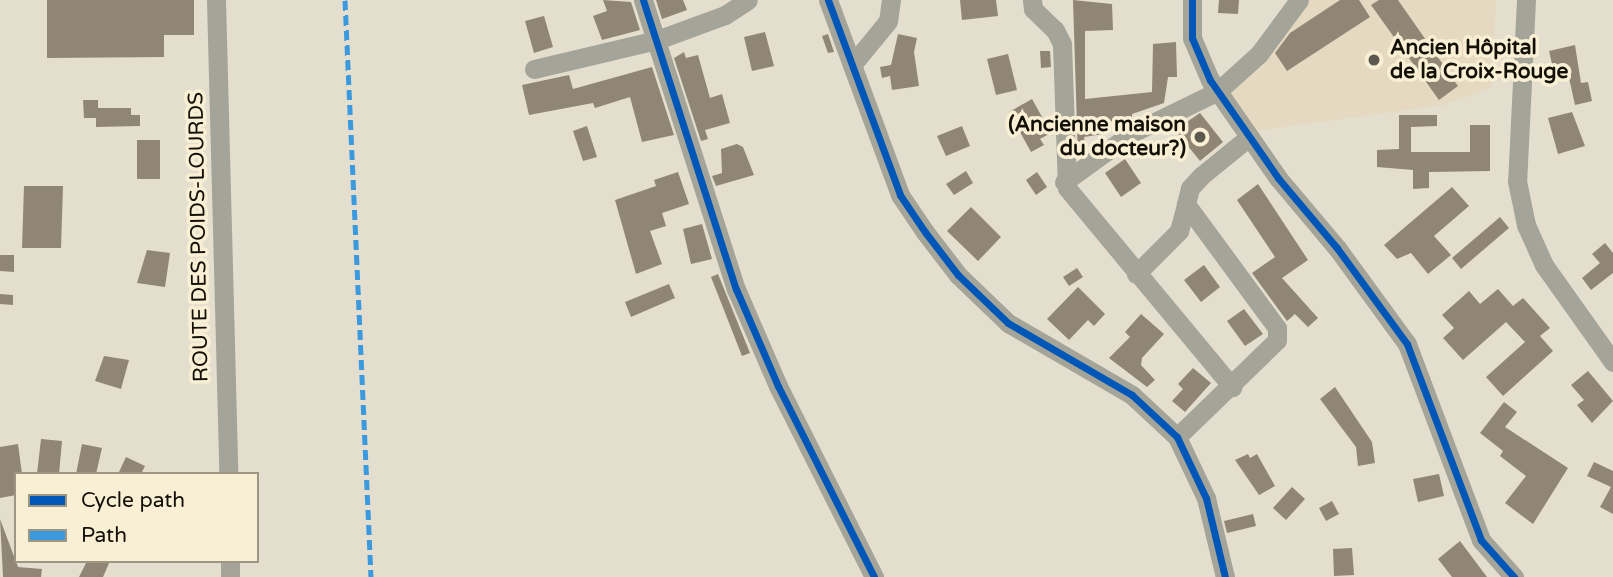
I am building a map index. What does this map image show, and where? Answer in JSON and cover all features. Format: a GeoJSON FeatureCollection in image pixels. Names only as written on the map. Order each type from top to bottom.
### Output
{"type":"FeatureCollection","features":[{"type":"Feature","properties":{"kind":"street","name":"ROUTE DES POIDS-LOURDS"},"geometry":{"type":"LineString","coordinates":[[216,0],[228,472]]}},
{"type":"Feature","properties":{"kind":"street"},"geometry":{"type":"LineString","coordinates":[[643,0],[740,300],[778,386],[874,577]]}},
{"type":"Feature","properties":{"kind":"street"},"geometry":{"type":"LineString","coordinates":[[534,69],[656,40],[725,15],[748,0]]}},
{"type":"Feature","properties":{"kind":"street"},"geometry":{"type":"LineString","coordinates":[[828,0],[900,195],[958,275],[1008,323],[1132,395],[1177,437],[1206,498],[1225,577]]}},
{"type":"Feature","properties":{"kind":"street"},"geometry":{"type":"LineString","coordinates":[[852,65],[888,21],[891,0]]}},
{"type":"Feature","properties":{"kind":"street"},"geometry":{"type":"LineString","coordinates":[[1032,0],[1032,9],[1055,30],[1062,44],[1064,182],[1136,274],[1233,387]]}},
{"type":"Feature","properties":{"kind":"street"},"geometry":{"type":"LineString","coordinates":[[1192,0],[1192,38],[1218,91],[1249,137],[1407,344],[1481,540],[1514,577]]}},
{"type":"Feature","properties":{"kind":"street"},"geometry":{"type":"LineString","coordinates":[[1064,182],[1119,141],[1218,91],[1259,54],[1299,0]]}},
{"type":"Feature","properties":{"kind":"street"},"geometry":{"type":"LineString","coordinates":[[1526,0],[1517,181],[1524,215],[1544,265],[1613,362]]}},
{"type":"Feature","properties":{"kind":"street"},"geometry":{"type":"LineString","coordinates":[[1136,274],[1180,232],[1190,188],[1249,137]]}},
{"type":"Feature","properties":{"kind":"street"},"geometry":{"type":"LineString","coordinates":[[1177,437],[1233,387],[1277,340],[1277,328],[1185,204]]}},
{"type":"Feature","properties":{"kind":"shaded area","name":"Ancien Hôpital de la Croix-Rouge"},"geometry":{"type":"Polygon","coordinates":[[[1308,0],[1496,0],[1492,87],[1445,105],[1249,132],[1222,92],[1282,33],[1308,0]]]}},
{"type":"Feature","properties":{"kind":"building"},"geometry":{"type":"Polygon","coordinates":[[[47,0],[194,0],[194,35],[164,35],[164,57],[47,58],[47,0]]]}},
{"type":"Feature","properties":{"kind":"building"},"geometry":{"type":"Polygon","coordinates":[[[603,0],[631,2],[640,30],[602,40],[593,16],[607,11],[603,0]]]}},
{"type":"Feature","properties":{"kind":"building"},"geometry":{"type":"Polygon","coordinates":[[[656,0],[683,0],[687,10],[662,19],[656,0]]]}},
{"type":"Feature","properties":{"kind":"building"},"geometry":{"type":"Polygon","coordinates":[[[960,0],[996,0],[998,16],[962,20],[960,0]]]}},
{"type":"Feature","properties":{"kind":"building"},"geometry":{"type":"Polygon","coordinates":[[[1073,0],[1112,4],[1113,30],[1085,31],[1085,99],[1152,92],[1153,44],[1176,42],[1177,77],[1168,77],[1164,103],[1132,114],[1132,119],[1119,127],[1109,120],[1101,126],[1103,134],[1084,137],[1086,151],[1078,157],[1073,0]]]}},
{"type":"Feature","properties":{"kind":"building"},"geometry":{"type":"Polygon","coordinates":[[[1219,0],[1239,0],[1238,14],[1218,13],[1219,0]]]}},
{"type":"Feature","properties":{"kind":"building"},"geometry":{"type":"Polygon","coordinates":[[[1340,0],[1359,0],[1370,17],[1287,71],[1275,53],[1290,33],[1340,0]]]}},
{"type":"Feature","properties":{"kind":"building"},"geometry":{"type":"Polygon","coordinates":[[[1379,0],[1398,0],[1458,86],[1439,100],[1371,5],[1379,0]]]}},
{"type":"Feature","properties":{"kind":"building"},"geometry":{"type":"Polygon","coordinates":[[[544,16],[553,47],[534,53],[525,21],[544,16]]]}},
{"type":"Feature","properties":{"kind":"building"},"geometry":{"type":"Polygon","coordinates":[[[765,32],[774,66],[752,71],[744,37],[765,32]]]}},
{"type":"Feature","properties":{"kind":"building"},"geometry":{"type":"Polygon","coordinates":[[[828,34],[834,52],[828,53],[822,36],[828,34]]]}},
{"type":"Feature","properties":{"kind":"building"},"geometry":{"type":"Polygon","coordinates":[[[898,34],[917,38],[914,52],[919,86],[892,90],[890,76],[882,78],[880,67],[891,65],[898,34]]]}},
{"type":"Feature","properties":{"kind":"building"},"geometry":{"type":"Polygon","coordinates":[[[1575,45],[1581,83],[1588,82],[1592,101],[1575,105],[1569,78],[1556,81],[1549,51],[1575,45]]]}},
{"type":"Feature","properties":{"kind":"building"},"geometry":{"type":"Polygon","coordinates":[[[1040,51],[1050,51],[1051,67],[1041,68],[1040,51]]]}},
{"type":"Feature","properties":{"kind":"building"},"geometry":{"type":"Polygon","coordinates":[[[684,52],[686,58],[698,55],[710,98],[722,94],[730,123],[705,130],[708,139],[701,141],[674,58],[684,52]]]}},
{"type":"Feature","properties":{"kind":"building"},"geometry":{"type":"Polygon","coordinates":[[[1008,54],[1017,90],[996,95],[987,59],[1008,54]]]}},
{"type":"Feature","properties":{"kind":"building"},"geometry":{"type":"Polygon","coordinates":[[[652,67],[674,135],[642,142],[630,97],[595,108],[593,103],[529,115],[522,85],[569,75],[573,89],[652,67]]]}},
{"type":"Feature","properties":{"kind":"building"},"geometry":{"type":"Polygon","coordinates":[[[1032,99],[1051,133],[1040,139],[1044,145],[1031,152],[1009,112],[1032,99]]]}},
{"type":"Feature","properties":{"kind":"building"},"geometry":{"type":"Polygon","coordinates":[[[83,100],[98,100],[98,108],[131,108],[131,115],[140,115],[140,126],[96,127],[96,118],[84,118],[83,100]]]}},
{"type":"Feature","properties":{"kind":"building"},"geometry":{"type":"Polygon","coordinates":[[[1572,112],[1585,146],[1558,154],[1548,118],[1572,112]]]}},
{"type":"Feature","properties":{"kind":"building","name":"(Ancienne maison du docteur?)"},"geometry":{"type":"Polygon","coordinates":[[[1200,113],[1223,142],[1200,161],[1175,130],[1200,113]]]}},
{"type":"Feature","properties":{"kind":"building"},"geometry":{"type":"Polygon","coordinates":[[[1399,115],[1437,115],[1437,126],[1411,127],[1411,152],[1470,152],[1470,125],[1490,125],[1490,171],[1429,172],[1429,188],[1413,189],[1413,170],[1377,167],[1377,150],[1399,149],[1399,115]]]}},
{"type":"Feature","properties":{"kind":"building"},"geometry":{"type":"Polygon","coordinates":[[[587,126],[597,157],[583,161],[573,131],[587,126]]]}},
{"type":"Feature","properties":{"kind":"building"},"geometry":{"type":"Polygon","coordinates":[[[962,126],[970,146],[946,156],[937,136],[962,126]]]}},
{"type":"Feature","properties":{"kind":"building"},"geometry":{"type":"Polygon","coordinates":[[[137,140],[160,140],[160,179],[137,179],[137,140]]]}},
{"type":"Feature","properties":{"kind":"building"},"geometry":{"type":"Polygon","coordinates":[[[737,144],[743,147],[754,175],[716,186],[712,176],[722,173],[721,149],[737,144]]]}},
{"type":"Feature","properties":{"kind":"building"},"geometry":{"type":"Polygon","coordinates":[[[1125,159],[1141,183],[1121,197],[1105,173],[1125,159]]]}},
{"type":"Feature","properties":{"kind":"building"},"geometry":{"type":"Polygon","coordinates":[[[966,171],[973,183],[954,195],[946,184],[966,171]]]}},
{"type":"Feature","properties":{"kind":"building"},"geometry":{"type":"Polygon","coordinates":[[[678,172],[689,204],[662,213],[666,226],[650,231],[662,264],[636,274],[615,200],[656,186],[654,180],[678,172]]]}},
{"type":"Feature","properties":{"kind":"building"},"geometry":{"type":"Polygon","coordinates":[[[1037,172],[1047,187],[1036,195],[1026,180],[1037,172]]]}},
{"type":"Feature","properties":{"kind":"building"},"geometry":{"type":"Polygon","coordinates":[[[1258,184],[1308,260],[1282,278],[1318,318],[1308,327],[1295,314],[1287,321],[1252,273],[1275,257],[1237,200],[1258,184]]]}},
{"type":"Feature","properties":{"kind":"building"},"geometry":{"type":"Polygon","coordinates":[[[24,186],[63,186],[61,248],[22,248],[24,186]]]}},
{"type":"Feature","properties":{"kind":"building"},"geometry":{"type":"Polygon","coordinates":[[[1452,187],[1469,206],[1434,236],[1451,255],[1428,274],[1411,253],[1397,259],[1384,245],[1452,187]]]}},
{"type":"Feature","properties":{"kind":"building"},"geometry":{"type":"Polygon","coordinates":[[[971,207],[1001,237],[978,261],[947,231],[971,207]]]}},
{"type":"Feature","properties":{"kind":"building"},"geometry":{"type":"Polygon","coordinates":[[[1500,217],[1509,228],[1461,269],[1452,258],[1500,217]]]}},
{"type":"Feature","properties":{"kind":"building"},"geometry":{"type":"Polygon","coordinates":[[[702,224],[712,259],[691,264],[683,229],[702,224]]]}},
{"type":"Feature","properties":{"kind":"building"},"geometry":{"type":"Polygon","coordinates":[[[1605,243],[1613,253],[1613,273],[1591,290],[1582,278],[1600,263],[1592,254],[1605,243]]]}},
{"type":"Feature","properties":{"kind":"building"},"geometry":{"type":"Polygon","coordinates":[[[147,250],[170,253],[165,287],[137,283],[147,250]]]}},
{"type":"Feature","properties":{"kind":"building"},"geometry":{"type":"Polygon","coordinates":[[[0,255],[14,255],[14,272],[0,271],[0,255]]]}},
{"type":"Feature","properties":{"kind":"building"},"geometry":{"type":"Polygon","coordinates":[[[1204,265],[1220,287],[1201,302],[1184,280],[1204,265]]]}},
{"type":"Feature","properties":{"kind":"building"},"geometry":{"type":"Polygon","coordinates":[[[1077,268],[1083,277],[1069,286],[1063,277],[1077,268]]]}},
{"type":"Feature","properties":{"kind":"building"},"geometry":{"type":"Polygon","coordinates":[[[718,274],[750,353],[742,356],[711,277],[718,274]]]}},
{"type":"Feature","properties":{"kind":"building"},"geometry":{"type":"Polygon","coordinates":[[[669,284],[675,298],[631,317],[625,302],[669,284]]]}},
{"type":"Feature","properties":{"kind":"building"},"geometry":{"type":"Polygon","coordinates":[[[1078,287],[1105,314],[1094,326],[1088,320],[1069,340],[1047,319],[1078,287]]]}},
{"type":"Feature","properties":{"kind":"building"},"geometry":{"type":"Polygon","coordinates":[[[1498,289],[1513,306],[1523,298],[1550,328],[1540,336],[1553,351],[1503,396],[1486,377],[1525,342],[1506,322],[1463,360],[1443,338],[1454,328],[1442,315],[1469,291],[1480,304],[1498,289]]]}},
{"type":"Feature","properties":{"kind":"building"},"geometry":{"type":"Polygon","coordinates":[[[0,294],[13,295],[13,305],[0,304],[0,294]]]}},
{"type":"Feature","properties":{"kind":"building"},"geometry":{"type":"Polygon","coordinates":[[[1244,309],[1263,334],[1245,346],[1227,321],[1244,309]]]}},
{"type":"Feature","properties":{"kind":"building"},"geometry":{"type":"Polygon","coordinates":[[[1141,314],[1164,334],[1142,358],[1141,365],[1155,380],[1147,387],[1109,358],[1130,337],[1125,332],[1141,314]]]}},
{"type":"Feature","properties":{"kind":"building"},"geometry":{"type":"Polygon","coordinates":[[[104,356],[129,360],[121,389],[95,381],[104,356]]]}},
{"type":"Feature","properties":{"kind":"building"},"geometry":{"type":"Polygon","coordinates":[[[1193,368],[1211,383],[1185,412],[1172,401],[1183,389],[1178,384],[1193,368]]]}},
{"type":"Feature","properties":{"kind":"building"},"geometry":{"type":"Polygon","coordinates":[[[1588,371],[1613,401],[1592,423],[1577,405],[1584,400],[1571,385],[1588,371]]]}},
{"type":"Feature","properties":{"kind":"building"},"geometry":{"type":"Polygon","coordinates":[[[1335,387],[1372,442],[1375,463],[1358,466],[1356,447],[1320,399],[1335,387]]]}},
{"type":"Feature","properties":{"kind":"building"},"geometry":{"type":"Polygon","coordinates":[[[1504,402],[1517,412],[1505,427],[1568,468],[1533,524],[1505,503],[1526,476],[1500,456],[1503,451],[1480,433],[1504,402]]]}},
{"type":"Feature","properties":{"kind":"building"},"geometry":{"type":"Polygon","coordinates":[[[41,439],[62,441],[59,472],[37,472],[41,439]]]}},
{"type":"Feature","properties":{"kind":"building"},"geometry":{"type":"Polygon","coordinates":[[[18,444],[22,472],[14,472],[14,495],[0,498],[0,447],[18,444]]]}},
{"type":"Feature","properties":{"kind":"building"},"geometry":{"type":"Polygon","coordinates":[[[82,444],[102,448],[96,472],[76,472],[82,444]]]}},
{"type":"Feature","properties":{"kind":"building"},"geometry":{"type":"Polygon","coordinates":[[[1248,454],[1250,458],[1257,454],[1275,486],[1259,495],[1235,460],[1248,454]]]}},
{"type":"Feature","properties":{"kind":"building"},"geometry":{"type":"Polygon","coordinates":[[[126,457],[145,466],[142,472],[119,472],[126,457]]]}},
{"type":"Feature","properties":{"kind":"building"},"geometry":{"type":"Polygon","coordinates":[[[1594,462],[1613,471],[1613,514],[1600,507],[1611,487],[1587,476],[1594,462]]]}},
{"type":"Feature","properties":{"kind":"building"},"geometry":{"type":"Polygon","coordinates":[[[1439,474],[1444,496],[1418,502],[1413,479],[1439,474]]]}},
{"type":"Feature","properties":{"kind":"building"},"geometry":{"type":"Polygon","coordinates":[[[1292,487],[1305,499],[1286,520],[1273,508],[1292,487]]]}},
{"type":"Feature","properties":{"kind":"building"},"geometry":{"type":"Polygon","coordinates":[[[1332,501],[1339,514],[1326,521],[1319,508],[1332,501]]]}},
{"type":"Feature","properties":{"kind":"building"},"geometry":{"type":"Polygon","coordinates":[[[1253,514],[1256,526],[1227,533],[1224,521],[1253,514]]]}},
{"type":"Feature","properties":{"kind":"building"},"geometry":{"type":"Polygon","coordinates":[[[0,519],[14,563],[18,567],[42,569],[41,577],[3,577],[0,519]]]}},
{"type":"Feature","properties":{"kind":"building"},"geometry":{"type":"Polygon","coordinates":[[[1460,541],[1487,577],[1452,577],[1438,559],[1460,541]]]}},
{"type":"Feature","properties":{"kind":"building"},"geometry":{"type":"Polygon","coordinates":[[[1352,548],[1354,575],[1334,576],[1333,549],[1352,548]]]}},
{"type":"Feature","properties":{"kind":"building"},"geometry":{"type":"Polygon","coordinates":[[[86,563],[109,563],[103,577],[79,577],[86,563]]]}},
{"type":"Feature","properties":{"kind":"marked path"},"geometry":{"type":"LineString","coordinates":[[345,0],[371,577]]}},
{"type":"Feature","properties":{"kind":"cycle path"},"geometry":{"type":"LineString","coordinates":[[643,0],[736,289],[778,386],[874,577]]}},
{"type":"Feature","properties":{"kind":"cycle path"},"geometry":{"type":"LineString","coordinates":[[828,0],[900,195],[925,232],[958,275],[1008,323],[1132,395],[1177,437],[1206,498],[1225,577]]}},
{"type":"Feature","properties":{"kind":"cycle path"},"geometry":{"type":"LineString","coordinates":[[1192,0],[1192,38],[1210,80],[1278,178],[1337,248],[1407,344],[1481,540],[1514,577]]}},
{"type":"Feature","properties":{"kind":"place","name":"Ancien Hôpital de la Croix-Rouge"},"geometry":{"type":"Point","coordinates":[1374,60]}},
{"type":"Feature","properties":{"kind":"place","name":"(Ancienne maison du docteur?)"},"geometry":{"type":"Point","coordinates":[1200,137]}}]}
